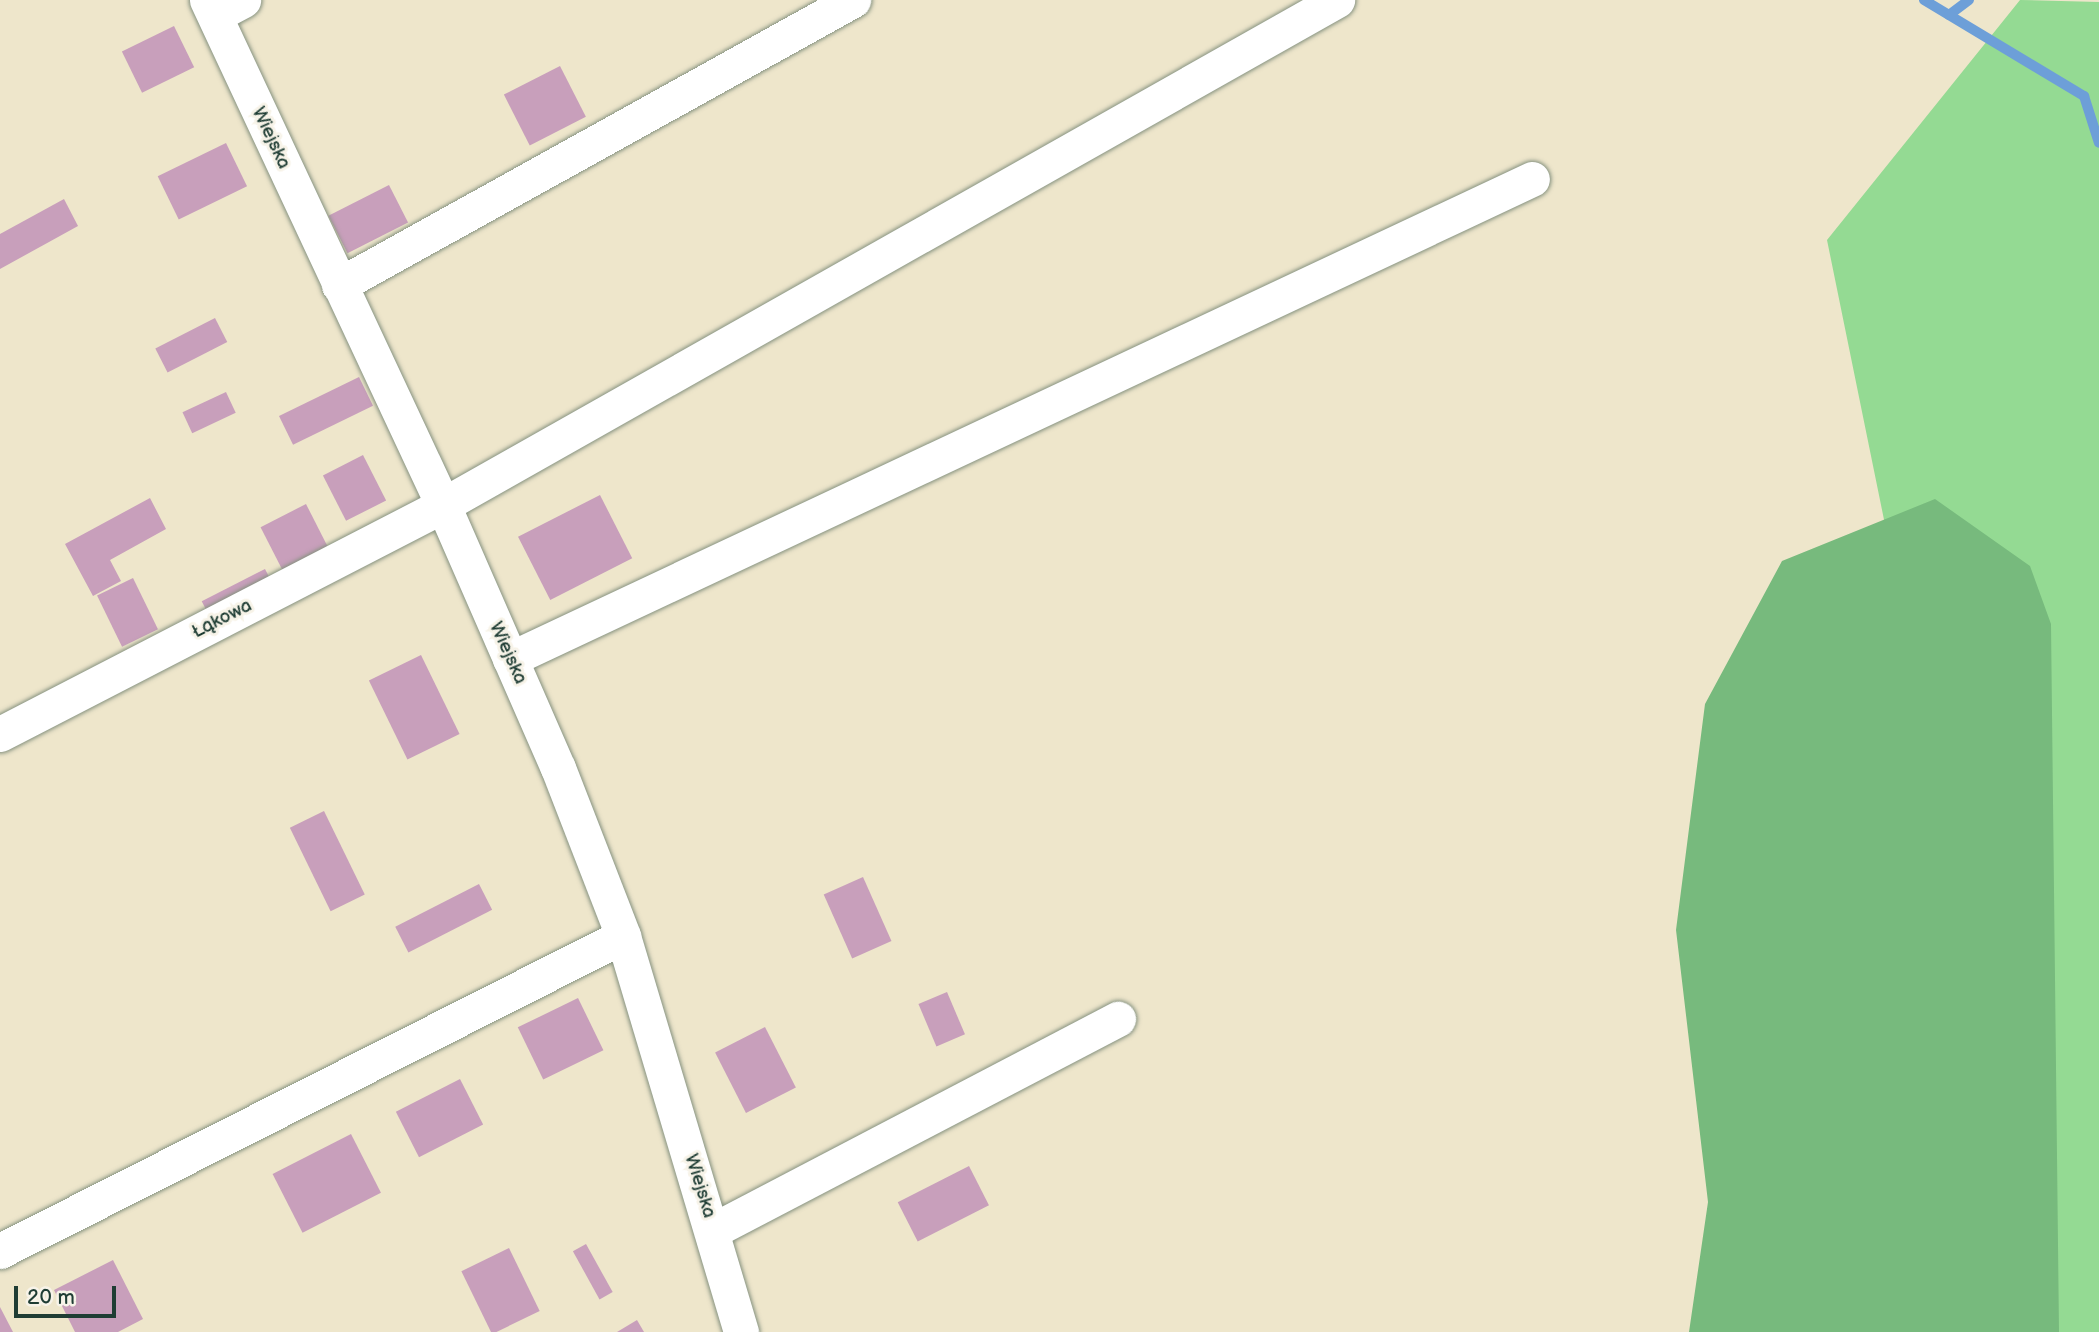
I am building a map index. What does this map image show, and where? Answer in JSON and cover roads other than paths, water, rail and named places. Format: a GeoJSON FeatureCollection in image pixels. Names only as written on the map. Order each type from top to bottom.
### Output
{"type":"FeatureCollection","features":[{"type":"Feature","properties":{"kind":"street"},"geometry":{"type":"LineString","coordinates":[[339,285],[853,0]]}},
{"type":"Feature","properties":{"kind":"street","name":"Łąkowa"},"geometry":{"type":"LineString","coordinates":[[0,734],[443,505],[1337,0]]}},
{"type":"Feature","properties":{"kind":"street","name":"Wiejska"},"geometry":{"type":"LineString","coordinates":[[222,5],[339,285],[443,505],[510,659],[623,936],[714,1230],[741,1332]]}},
{"type":"Feature","properties":{"kind":"street"},"geometry":{"type":"LineString","coordinates":[[510,659],[1532,179]]}},
{"type":"Feature","properties":{"kind":"street"},"geometry":{"type":"LineString","coordinates":[[0,1251],[623,936]]}},
{"type":"Feature","properties":{"kind":"street"},"geometry":{"type":"LineString","coordinates":[[714,1230],[1118,1018]]}},
{"type":"Feature","properties":{"kind":"waterway"},"geometry":{"type":"LineString","coordinates":[[1924,0],[2084,96],[2099,143]]}},
{"type":"Feature","properties":{"kind":"waterway"},"geometry":{"type":"LineString","coordinates":[[1949,15],[1969,0]]}}]}
